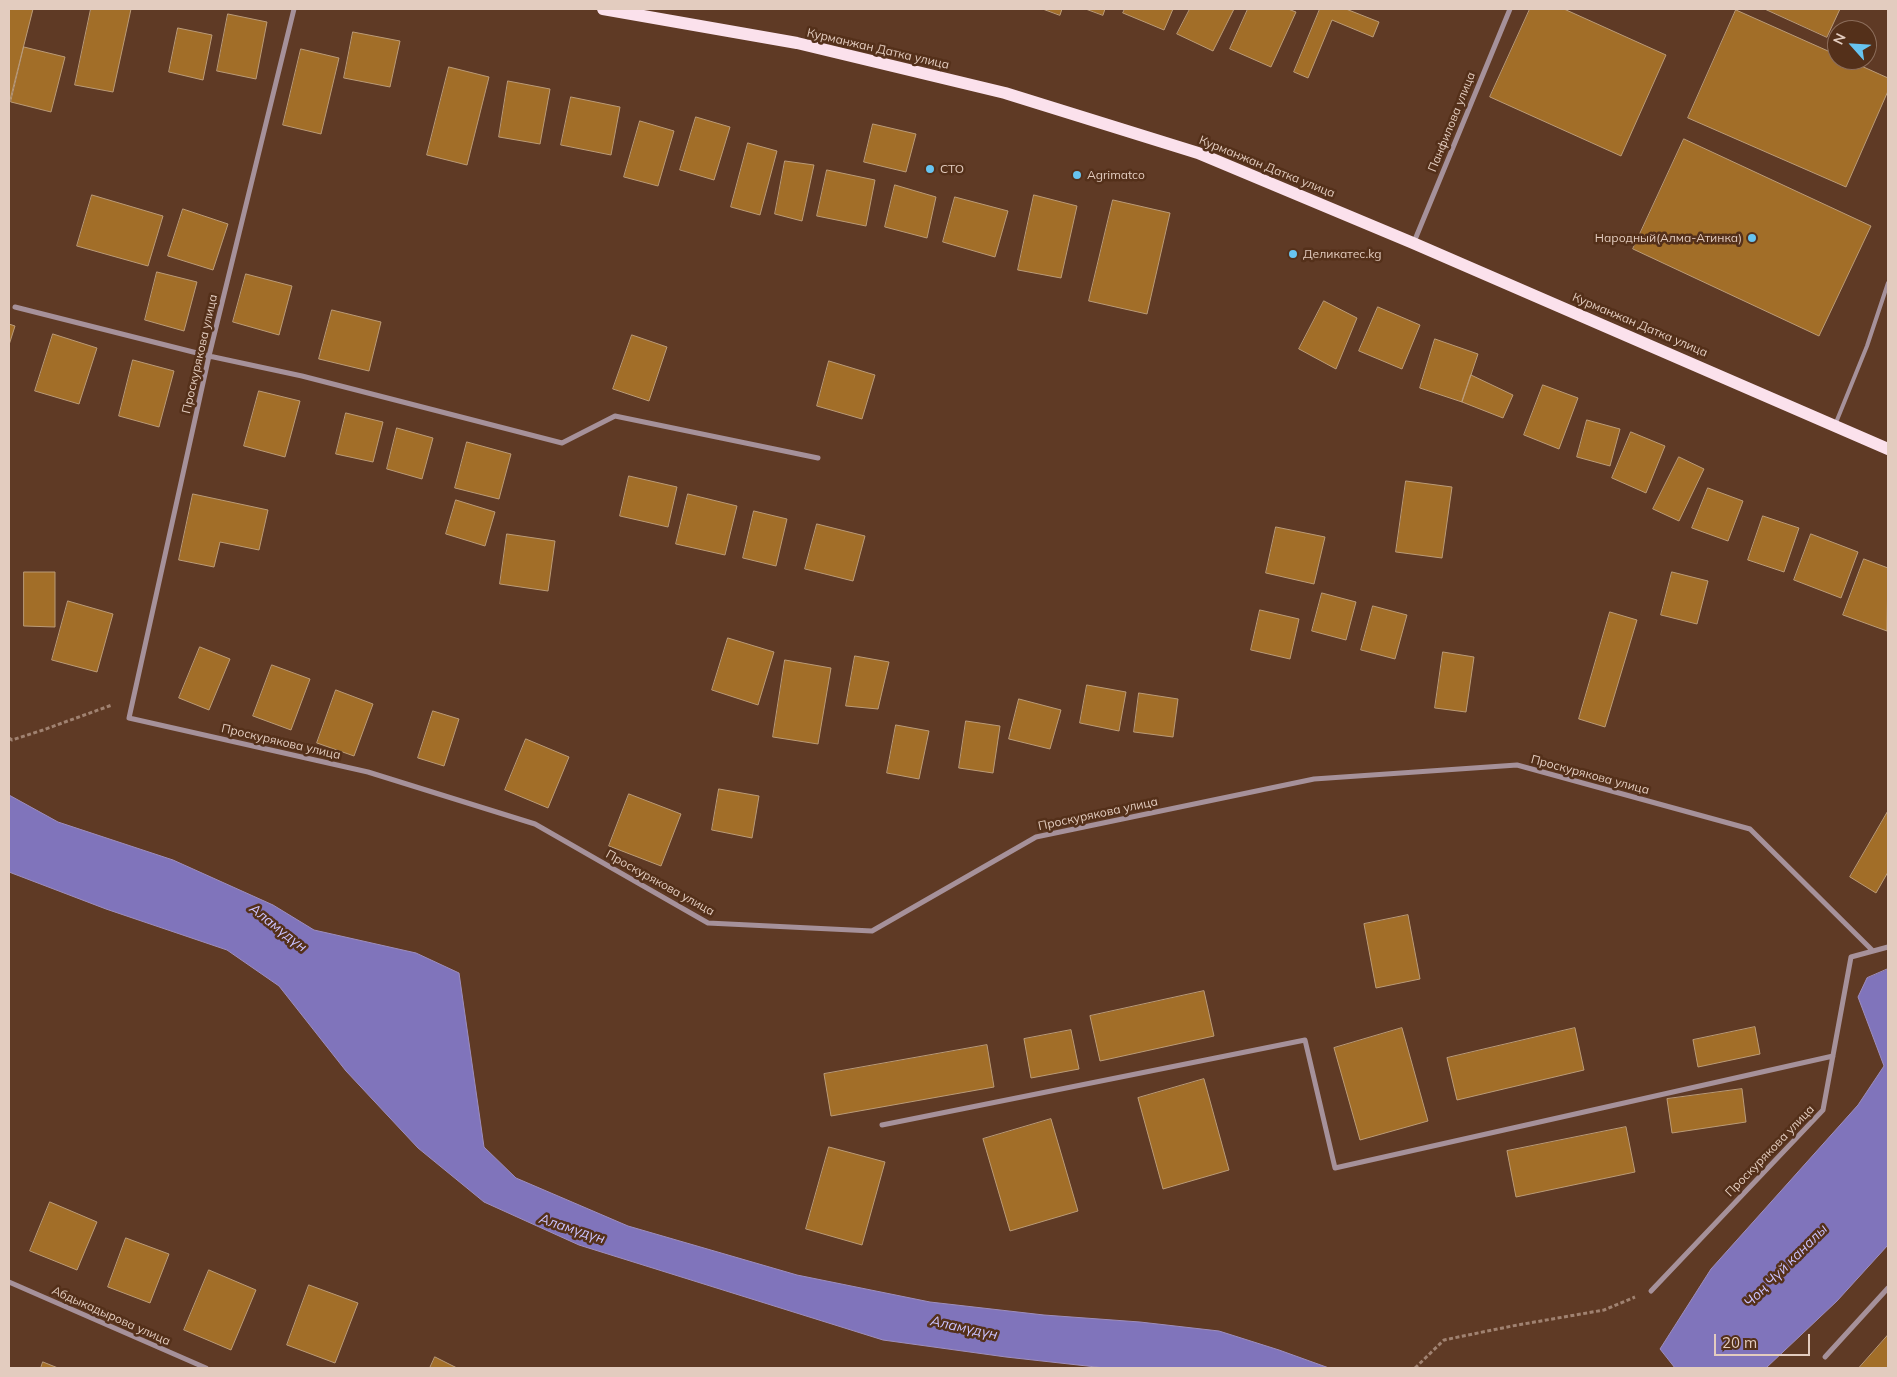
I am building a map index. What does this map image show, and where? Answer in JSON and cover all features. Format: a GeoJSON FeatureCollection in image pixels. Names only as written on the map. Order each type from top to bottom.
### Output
{"type":"FeatureCollection","features":[{"type":"Feature","properties":{"kind":"main road","name":"Курманжан Датка улица"},"geometry":{"type":"LineString","coordinates":[[603,9],[797,44],[1005,93],[1198,153],[1413,243],[1888,449]]}},
{"type":"Feature","properties":{"kind":"street","name":"Проскурякова улица"},"geometry":{"type":"LineString","coordinates":[[294,9],[209,356],[129,718],[368,772],[535,824],[708,924],[872,931],[1036,837],[1314,779],[1517,765],[1750,829],[1873,951]]}},
{"type":"Feature","properties":{"kind":"street","name":"Панфилова улица"},"geometry":{"type":"LineString","coordinates":[[1413,243],[1510,9]]}},
{"type":"Feature","properties":{"kind":"street"},"geometry":{"type":"LineString","coordinates":[[15,307],[209,356],[302,376],[562,443],[615,416],[818,458]]}},
{"type":"Feature","properties":{"kind":"street","name":"Проскурякова улица"},"geometry":{"type":"LineString","coordinates":[[1651,1291],[1824,1110],[1851,957],[1888,947]]}},
{"type":"Feature","properties":{"kind":"street"},"geometry":{"type":"LineString","coordinates":[[882,1125],[1305,1040],[1335,1168],[1833,1056]]}},
{"type":"Feature","properties":{"kind":"street","name":"Абдыкадырова улица"},"geometry":{"type":"LineString","coordinates":[[9,1282],[206,1368]]}},
{"type":"Feature","properties":{"kind":"street"},"geometry":{"type":"LineString","coordinates":[[1825,1357],[1888,1288]]}},
{"type":"Feature","properties":{"kind":"lane"},"geometry":{"type":"LineString","coordinates":[[1835,425],[1867,346],[1888,283]]}},
{"type":"Feature","properties":{"kind":"path"},"geometry":{"type":"LineString","coordinates":[[9,738],[12,740],[43,730],[133,697]]}},
{"type":"Feature","properties":{"kind":"path"},"geometry":{"type":"LineString","coordinates":[[1415,1368],[1444,1340],[1604,1310],[1651,1291]]}},
{"type":"Feature","properties":{"kind":"water","name":"Аламүдүн"},"geometry":{"type":"Polygon","coordinates":[[[9,795],[58,822],[173,860],[273,905],[314,930],[416,953],[459,973],[484,1147],[516,1178],[628,1226],[797,1275],[930,1302],[1044,1315],[1140,1322],[1219,1331],[1329,1368],[1105,1368],[883,1340],[579,1245],[484,1202],[418,1148],[346,1071],[279,986],[227,950],[106,909],[9,872],[9,795]]]}},
{"type":"Feature","properties":{"kind":"water","name":"Чоң Чүй каналы"},"geometry":{"type":"Polygon","coordinates":[[[1888,969],[1888,1245],[1837,1301],[1766,1368],[1675,1368],[1660,1349],[1711,1269],[1858,1105],[1884,1066],[1858,997],[1867,978],[1888,969]]]}},
{"type":"Feature","properties":{"kind":"building"},"geometry":{"type":"Polygon","coordinates":[[[9,9],[33,9],[9,104],[9,9]]]}},
{"type":"Feature","properties":{"kind":"building"},"geometry":{"type":"Polygon","coordinates":[[[91,9],[131,9],[113,92],[75,85],[91,9]]]}},
{"type":"Feature","properties":{"kind":"building"},"geometry":{"type":"Polygon","coordinates":[[[1043,9],[1062,9],[1060,15],[1043,9]]]}},
{"type":"Feature","properties":{"kind":"building"},"geometry":{"type":"Polygon","coordinates":[[[1086,9],[1105,9],[1103,15],[1086,9]]]}},
{"type":"Feature","properties":{"kind":"building"},"geometry":{"type":"Polygon","coordinates":[[[1125,9],[1173,9],[1164,30],[1123,13],[1125,9]]]}},
{"type":"Feature","properties":{"kind":"building"},"geometry":{"type":"Polygon","coordinates":[[[1190,9],[1234,9],[1213,51],[1177,34],[1190,9]]]}},
{"type":"Feature","properties":{"kind":"building"},"geometry":{"type":"Polygon","coordinates":[[[1248,9],[1288,9],[1296,12],[1271,67],[1230,49],[1248,9]]]}},
{"type":"Feature","properties":{"kind":"building"},"geometry":{"type":"Polygon","coordinates":[[[1320,9],[1346,9],[1379,22],[1373,37],[1332,20],[1308,78],[1294,72],[1320,9]]]}},
{"type":"Feature","properties":{"kind":"building"},"geometry":{"type":"Polygon","coordinates":[[[1530,9],[1564,9],[1666,55],[1621,156],[1490,97],[1530,9]]]}},
{"type":"Feature","properties":{"kind":"building"},"geometry":{"type":"Polygon","coordinates":[[[1765,9],[1840,9],[1835,20],[1827,20],[1827,37],[1765,9]]]}},
{"type":"Feature","properties":{"kind":"building"},"geometry":{"type":"Polygon","coordinates":[[[1736,10],[1827,51],[1827,70],[1870,70],[1888,78],[1888,91],[1846,187],[1688,118],[1736,10]]]}},
{"type":"Feature","properties":{"kind":"building"},"geometry":{"type":"Polygon","coordinates":[[[228,14],[267,22],[256,79],[217,71],[228,14]]]}},
{"type":"Feature","properties":{"kind":"building"},"geometry":{"type":"Polygon","coordinates":[[[178,28],[212,35],[203,80],[169,72],[178,28]]]}},
{"type":"Feature","properties":{"kind":"building"},"geometry":{"type":"Polygon","coordinates":[[[353,32],[400,41],[390,87],[344,78],[353,32]]]}},
{"type":"Feature","properties":{"kind":"building"},"geometry":{"type":"Polygon","coordinates":[[[24,47],[65,57],[51,112],[11,102],[24,47]]]}},
{"type":"Feature","properties":{"kind":"building"},"geometry":{"type":"Polygon","coordinates":[[[301,49],[339,58],[321,134],[283,125],[301,49]]]}},
{"type":"Feature","properties":{"kind":"building"},"geometry":{"type":"Polygon","coordinates":[[[449,67],[489,77],[467,165],[427,155],[449,67]]]}},
{"type":"Feature","properties":{"kind":"building"},"geometry":{"type":"Polygon","coordinates":[[[508,81],[550,89],[540,144],[499,137],[508,81]]]}},
{"type":"Feature","properties":{"kind":"building"},"geometry":{"type":"Polygon","coordinates":[[[571,97],[620,107],[611,155],[561,145],[571,97]]]}},
{"type":"Feature","properties":{"kind":"building"},"geometry":{"type":"Polygon","coordinates":[[[696,117],[730,127],[714,180],[680,170],[696,117]]]}},
{"type":"Feature","properties":{"kind":"building"},"geometry":{"type":"Polygon","coordinates":[[[640,121],[674,131],[658,186],[624,177],[640,121]]]}},
{"type":"Feature","properties":{"kind":"building"},"geometry":{"type":"Polygon","coordinates":[[[873,124],[916,134],[906,172],[864,162],[873,124]]]}},
{"type":"Feature","properties":{"kind":"building","name":"Народный(Алма-Атинка)"},"geometry":{"type":"Polygon","coordinates":[[[1684,139],[1871,226],[1819,336],[1633,249],[1684,139]]]}},
{"type":"Feature","properties":{"kind":"building"},"geometry":{"type":"Polygon","coordinates":[[[748,143],[777,151],[760,215],[731,207],[748,143]]]}},
{"type":"Feature","properties":{"kind":"building"},"geometry":{"type":"Polygon","coordinates":[[[785,161],[814,165],[802,221],[775,214],[785,161]]]}},
{"type":"Feature","properties":{"kind":"building"},"geometry":{"type":"Polygon","coordinates":[[[827,170],[875,180],[866,226],[817,216],[827,170]]]}},
{"type":"Feature","properties":{"kind":"building"},"geometry":{"type":"Polygon","coordinates":[[[895,185],[936,197],[927,238],[885,227],[895,185]]]}},
{"type":"Feature","properties":{"kind":"building"},"geometry":{"type":"Polygon","coordinates":[[[92,195],[163,216],[148,266],[77,246],[92,195]]]}},
{"type":"Feature","properties":{"kind":"building"},"geometry":{"type":"Polygon","coordinates":[[[1034,195],[1077,206],[1061,278],[1018,270],[1034,195]]]}},
{"type":"Feature","properties":{"kind":"building"},"geometry":{"type":"Polygon","coordinates":[[[955,197],[1008,211],[995,257],[943,242],[955,197]]]}},
{"type":"Feature","properties":{"kind":"building"},"geometry":{"type":"Polygon","coordinates":[[[1113,200],[1170,213],[1147,314],[1089,301],[1113,200]]]}},
{"type":"Feature","properties":{"kind":"building"},"geometry":{"type":"Polygon","coordinates":[[[183,209],[228,224],[213,270],[168,256],[183,209]]]}},
{"type":"Feature","properties":{"kind":"building"},"geometry":{"type":"Polygon","coordinates":[[[157,272],[197,282],[184,331],[145,320],[157,272]]]}},
{"type":"Feature","properties":{"kind":"building"},"geometry":{"type":"Polygon","coordinates":[[[246,274],[292,286],[279,335],[233,322],[246,274]]]}},
{"type":"Feature","properties":{"kind":"building"},"geometry":{"type":"Polygon","coordinates":[[[1324,301],[1357,318],[1336,369],[1299,349],[1324,301]]]}},
{"type":"Feature","properties":{"kind":"building"},"geometry":{"type":"Polygon","coordinates":[[[1378,307],[1420,325],[1402,369],[1359,351],[1378,307]]]}},
{"type":"Feature","properties":{"kind":"building"},"geometry":{"type":"Polygon","coordinates":[[[332,310],[381,322],[369,371],[319,359],[332,310]]]}},
{"type":"Feature","properties":{"kind":"building"},"geometry":{"type":"Polygon","coordinates":[[[9,324],[15,326],[9,345],[9,324]]]}},
{"type":"Feature","properties":{"kind":"building"},"geometry":{"type":"Polygon","coordinates":[[[53,334],[97,348],[79,404],[35,391],[53,334]]]}},
{"type":"Feature","properties":{"kind":"building"},"geometry":{"type":"Polygon","coordinates":[[[632,335],[667,347],[649,401],[613,389],[632,335]]]}},
{"type":"Feature","properties":{"kind":"building"},"geometry":{"type":"Polygon","coordinates":[[[1435,339],[1478,354],[1462,402],[1420,388],[1435,339]]]}},
{"type":"Feature","properties":{"kind":"building"},"geometry":{"type":"Polygon","coordinates":[[[133,360],[174,371],[159,427],[119,416],[133,360]]]}},
{"type":"Feature","properties":{"kind":"building"},"geometry":{"type":"Polygon","coordinates":[[[829,361],[875,375],[862,419],[817,406],[829,361]]]}},
{"type":"Feature","properties":{"kind":"building"},"geometry":{"type":"Polygon","coordinates":[[[1471,375],[1513,395],[1503,418],[1462,402],[1471,375]]]}},
{"type":"Feature","properties":{"kind":"building"},"geometry":{"type":"Polygon","coordinates":[[[1543,385],[1578,398],[1559,449],[1524,435],[1543,385]]]}},
{"type":"Feature","properties":{"kind":"building"},"geometry":{"type":"Polygon","coordinates":[[[259,391],[300,401],[285,457],[244,446],[259,391]]]}},
{"type":"Feature","properties":{"kind":"building"},"geometry":{"type":"Polygon","coordinates":[[[346,413],[383,422],[373,462],[336,454],[346,413]]]}},
{"type":"Feature","properties":{"kind":"building"},"geometry":{"type":"Polygon","coordinates":[[[1587,420],[1620,429],[1610,466],[1577,457],[1587,420]]]}},
{"type":"Feature","properties":{"kind":"building"},"geometry":{"type":"Polygon","coordinates":[[[397,428],[433,438],[422,479],[387,469],[397,428]]]}},
{"type":"Feature","properties":{"kind":"building"},"geometry":{"type":"Polygon","coordinates":[[[1631,432],[1665,446],[1646,493],[1612,478],[1631,432]]]}},
{"type":"Feature","properties":{"kind":"building"},"geometry":{"type":"Polygon","coordinates":[[[467,442],[511,454],[499,499],[455,488],[467,442]]]}},
{"type":"Feature","properties":{"kind":"building"},"geometry":{"type":"Polygon","coordinates":[[[1679,457],[1704,469],[1679,521],[1653,509],[1679,457]]]}},
{"type":"Feature","properties":{"kind":"building"},"geometry":{"type":"Polygon","coordinates":[[[629,476],[677,487],[668,527],[620,516],[629,476]]]}},
{"type":"Feature","properties":{"kind":"building"},"geometry":{"type":"Polygon","coordinates":[[[1406,481],[1452,487],[1442,558],[1396,552],[1406,481]]]}},
{"type":"Feature","properties":{"kind":"building"},"geometry":{"type":"Polygon","coordinates":[[[1708,488],[1743,501],[1728,541],[1692,528],[1708,488]]]}},
{"type":"Feature","properties":{"kind":"building"},"geometry":{"type":"Polygon","coordinates":[[[193,494],[268,510],[259,550],[220,542],[214,567],[179,560],[193,494]]]}},
{"type":"Feature","properties":{"kind":"building"},"geometry":{"type":"Polygon","coordinates":[[[688,494],[737,506],[725,555],[676,544],[688,494]]]}},
{"type":"Feature","properties":{"kind":"building"},"geometry":{"type":"Polygon","coordinates":[[[456,500],[495,512],[485,546],[446,534],[456,500]]]}},
{"type":"Feature","properties":{"kind":"building"},"geometry":{"type":"Polygon","coordinates":[[[754,511],[787,519],[776,566],[743,558],[754,511]]]}},
{"type":"Feature","properties":{"kind":"building"},"geometry":{"type":"Polygon","coordinates":[[[1763,516],[1799,528],[1784,572],[1748,560],[1763,516]]]}},
{"type":"Feature","properties":{"kind":"building"},"geometry":{"type":"Polygon","coordinates":[[[817,524],[865,536],[853,581],[805,569],[817,524]]]}},
{"type":"Feature","properties":{"kind":"building"},"geometry":{"type":"Polygon","coordinates":[[[1276,527],[1325,537],[1314,584],[1266,573],[1276,527]]]}},
{"type":"Feature","properties":{"kind":"building"},"geometry":{"type":"Polygon","coordinates":[[[507,534],[555,541],[548,591],[500,584],[507,534]]]}},
{"type":"Feature","properties":{"kind":"building"},"geometry":{"type":"Polygon","coordinates":[[[1811,534],[1858,552],[1841,598],[1794,580],[1811,534]]]}},
{"type":"Feature","properties":{"kind":"building"},"geometry":{"type":"Polygon","coordinates":[[[1864,559],[1888,568],[1887,631],[1843,615],[1864,559]]]}},
{"type":"Feature","properties":{"kind":"building"},"geometry":{"type":"Polygon","coordinates":[[[24,572],[55,572],[55,627],[24,626],[24,572]]]}},
{"type":"Feature","properties":{"kind":"building"},"geometry":{"type":"Polygon","coordinates":[[[1672,572],[1708,581],[1697,624],[1661,615],[1672,572]]]}},
{"type":"Feature","properties":{"kind":"building"},"geometry":{"type":"Polygon","coordinates":[[[1322,593],[1356,602],[1346,640],[1312,631],[1322,593]]]}},
{"type":"Feature","properties":{"kind":"building"},"geometry":{"type":"Polygon","coordinates":[[[68,601],[113,614],[97,672],[52,660],[68,601]]]}},
{"type":"Feature","properties":{"kind":"building"},"geometry":{"type":"Polygon","coordinates":[[[1373,606],[1407,615],[1395,659],[1361,650],[1373,606]]]}},
{"type":"Feature","properties":{"kind":"building"},"geometry":{"type":"Polygon","coordinates":[[[1260,610],[1299,619],[1290,659],[1251,650],[1260,610]]]}},
{"type":"Feature","properties":{"kind":"building"},"geometry":{"type":"Polygon","coordinates":[[[1610,612],[1637,620],[1605,727],[1579,719],[1610,612]]]}},
{"type":"Feature","properties":{"kind":"building"},"geometry":{"type":"Polygon","coordinates":[[[728,638],[774,652],[758,705],[712,690],[728,638]]]}},
{"type":"Feature","properties":{"kind":"building"},"geometry":{"type":"Polygon","coordinates":[[[200,647],[230,659],[209,710],[179,698],[200,647]]]}},
{"type":"Feature","properties":{"kind":"building"},"geometry":{"type":"Polygon","coordinates":[[[1443,652],[1474,657],[1466,712],[1435,708],[1443,652]]]}},
{"type":"Feature","properties":{"kind":"building"},"geometry":{"type":"Polygon","coordinates":[[[855,656],[889,662],[878,709],[846,706],[855,656]]]}},
{"type":"Feature","properties":{"kind":"building"},"geometry":{"type":"Polygon","coordinates":[[[785,660],[831,668],[818,744],[773,737],[785,660]]]}},
{"type":"Feature","properties":{"kind":"building"},"geometry":{"type":"Polygon","coordinates":[[[272,665],[310,679],[291,730],[253,716],[272,665]]]}},
{"type":"Feature","properties":{"kind":"building"},"geometry":{"type":"Polygon","coordinates":[[[1087,685],[1126,692],[1119,731],[1080,723],[1087,685]]]}},
{"type":"Feature","properties":{"kind":"building"},"geometry":{"type":"Polygon","coordinates":[[[336,690],[373,704],[354,756],[317,743],[336,690]]]}},
{"type":"Feature","properties":{"kind":"building"},"geometry":{"type":"Polygon","coordinates":[[[1139,693],[1178,699],[1173,737],[1134,732],[1139,693]]]}},
{"type":"Feature","properties":{"kind":"building"},"geometry":{"type":"Polygon","coordinates":[[[1019,699],[1061,710],[1050,749],[1009,739],[1019,699]]]}},
{"type":"Feature","properties":{"kind":"building"},"geometry":{"type":"Polygon","coordinates":[[[433,711],[459,719],[444,766],[418,758],[433,711]]]}},
{"type":"Feature","properties":{"kind":"building"},"geometry":{"type":"Polygon","coordinates":[[[966,721],[1000,726],[993,773],[959,768],[966,721]]]}},
{"type":"Feature","properties":{"kind":"building"},"geometry":{"type":"Polygon","coordinates":[[[896,725],[929,731],[919,779],[887,773],[896,725]]]}},
{"type":"Feature","properties":{"kind":"building"},"geometry":{"type":"Polygon","coordinates":[[[526,739],[569,757],[548,808],[505,790],[526,739]]]}},
{"type":"Feature","properties":{"kind":"building"},"geometry":{"type":"Polygon","coordinates":[[[719,789],[759,796],[752,838],[712,830],[719,789]]]}},
{"type":"Feature","properties":{"kind":"building"},"geometry":{"type":"Polygon","coordinates":[[[629,794],[681,814],[661,866],[609,846],[629,794]]]}},
{"type":"Feature","properties":{"kind":"building"},"geometry":{"type":"Polygon","coordinates":[[[1888,811],[1888,872],[1876,893],[1850,877],[1888,811]]]}},
{"type":"Feature","properties":{"kind":"building"},"geometry":{"type":"Polygon","coordinates":[[[1408,915],[1420,979],[1376,988],[1364,924],[1408,915]]]}},
{"type":"Feature","properties":{"kind":"building"},"geometry":{"type":"Polygon","coordinates":[[[1204,991],[1214,1036],[1100,1061],[1090,1016],[1204,991]]]}},
{"type":"Feature","properties":{"kind":"building"},"geometry":{"type":"Polygon","coordinates":[[[1755,1027],[1760,1054],[1698,1067],[1693,1040],[1755,1027]]]}},
{"type":"Feature","properties":{"kind":"building"},"geometry":{"type":"Polygon","coordinates":[[[1402,1028],[1428,1121],[1360,1140],[1334,1048],[1402,1028]]]}},
{"type":"Feature","properties":{"kind":"building"},"geometry":{"type":"Polygon","coordinates":[[[1575,1028],[1584,1070],[1457,1100],[1447,1058],[1575,1028]]]}},
{"type":"Feature","properties":{"kind":"building"},"geometry":{"type":"Polygon","coordinates":[[[1071,1030],[1079,1069],[1031,1078],[1024,1039],[1071,1030]]]}},
{"type":"Feature","properties":{"kind":"building"},"geometry":{"type":"Polygon","coordinates":[[[987,1045],[994,1087],[831,1116],[824,1074],[987,1045]]]}},
{"type":"Feature","properties":{"kind":"building"},"geometry":{"type":"Polygon","coordinates":[[[1204,1079],[1229,1170],[1163,1189],[1138,1098],[1204,1079]]]}},
{"type":"Feature","properties":{"kind":"building"},"geometry":{"type":"Polygon","coordinates":[[[1742,1089],[1746,1122],[1672,1133],[1667,1099],[1742,1089]]]}},
{"type":"Feature","properties":{"kind":"building"},"geometry":{"type":"Polygon","coordinates":[[[1051,1119],[1078,1211],[1010,1231],[983,1139],[1051,1119]]]}},
{"type":"Feature","properties":{"kind":"building"},"geometry":{"type":"Polygon","coordinates":[[[1626,1127],[1635,1172],[1516,1197],[1507,1151],[1626,1127]]]}},
{"type":"Feature","properties":{"kind":"building"},"geometry":{"type":"Polygon","coordinates":[[[829,1147],[885,1162],[862,1245],[806,1229],[829,1147]]]}},
{"type":"Feature","properties":{"kind":"building"},"geometry":{"type":"Polygon","coordinates":[[[50,1202],[97,1222],[77,1270],[30,1251],[50,1202]]]}},
{"type":"Feature","properties":{"kind":"building"},"geometry":{"type":"Polygon","coordinates":[[[126,1238],[169,1254],[150,1303],[108,1287],[126,1238]]]}},
{"type":"Feature","properties":{"kind":"building"},"geometry":{"type":"Polygon","coordinates":[[[209,1270],[256,1290],[231,1350],[184,1330],[209,1270]]]}},
{"type":"Feature","properties":{"kind":"building"},"geometry":{"type":"Polygon","coordinates":[[[309,1285],[358,1303],[335,1363],[287,1345],[309,1285]]]}},
{"type":"Feature","properties":{"kind":"building"},"geometry":{"type":"Polygon","coordinates":[[[1888,1335],[1888,1368],[1859,1368],[1888,1335]]]}},
{"type":"Feature","properties":{"kind":"building"},"geometry":{"type":"Polygon","coordinates":[[[435,1357],[457,1368],[430,1368],[435,1357]]]}},
{"type":"Feature","properties":{"kind":"building"},"geometry":{"type":"Polygon","coordinates":[[[43,1362],[58,1368],[41,1368],[43,1362]]]}},
{"type":"Feature","properties":{"kind":"place","name":"СТО"},"geometry":{"type":"Point","coordinates":[930,169]}},
{"type":"Feature","properties":{"kind":"place","name":"Agrimatco"},"geometry":{"type":"Point","coordinates":[1077,175]}},
{"type":"Feature","properties":{"kind":"place","name":"Народный(Алма-Атинка)"},"geometry":{"type":"Point","coordinates":[1752,238]}},
{"type":"Feature","properties":{"kind":"place","name":"Деликатес.kg"},"geometry":{"type":"Point","coordinates":[1293,254]}}]}
